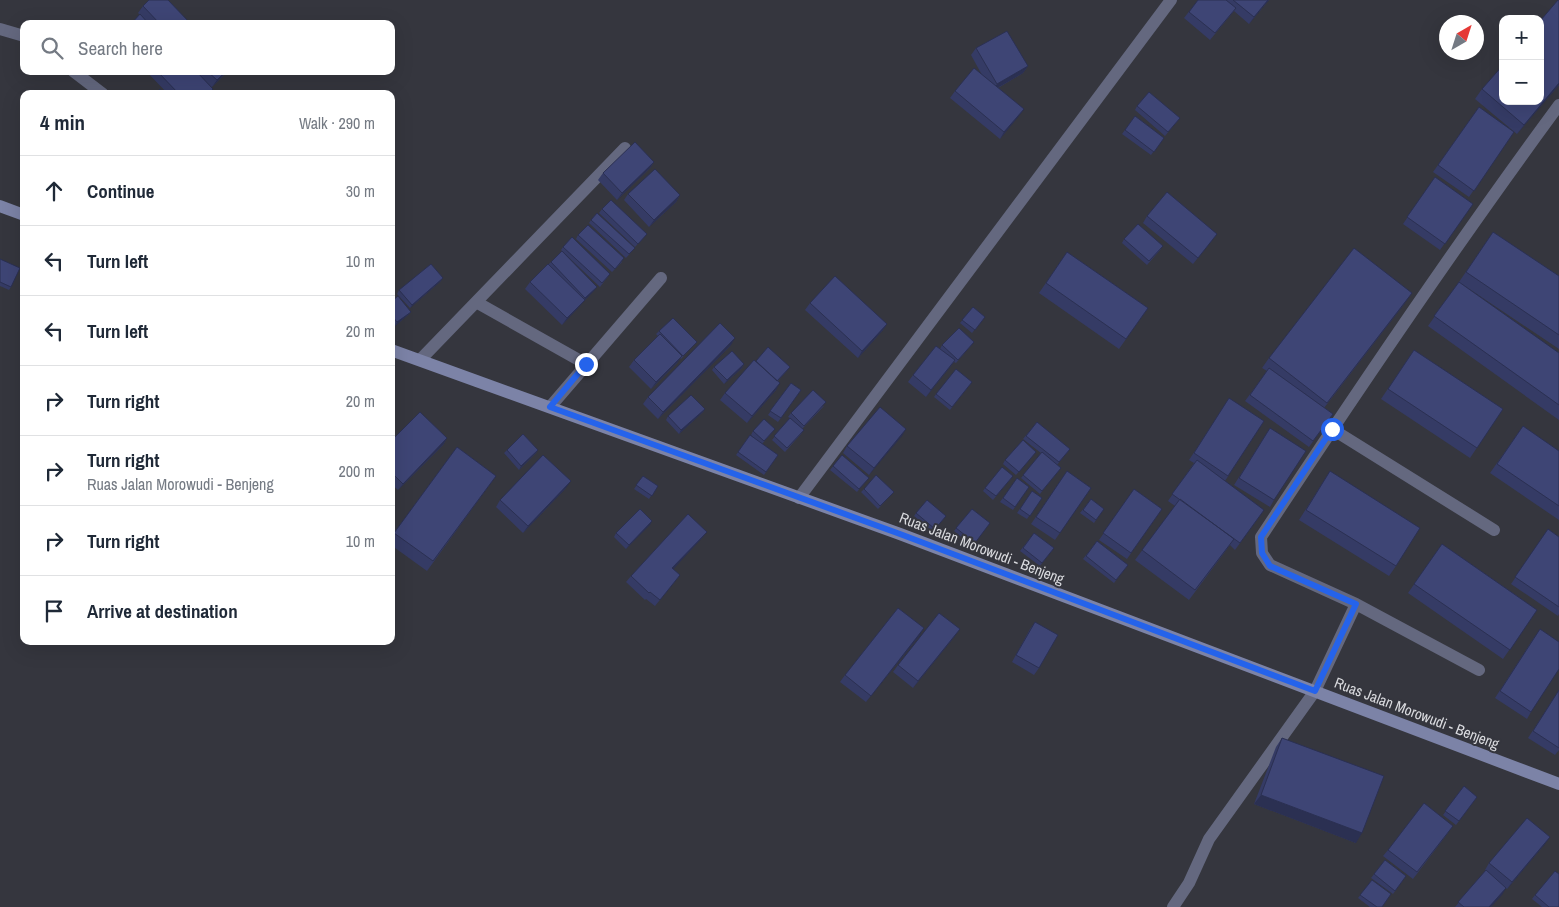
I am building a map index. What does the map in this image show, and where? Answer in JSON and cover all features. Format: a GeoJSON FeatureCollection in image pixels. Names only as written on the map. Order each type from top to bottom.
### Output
{"type":"FeatureCollection","features":[{"type":"Feature","properties":{"kind":"main road"},"geometry":{"type":"LineString","coordinates":[[0,206],[20,214]]}},
{"type":"Feature","properties":{"kind":"main road","name":"Ruas Jalan Morowudi - Benjeng"},"geometry":{"type":"LineString","coordinates":[[395,351],[799,498],[1559,784]]}},
{"type":"Feature","properties":{"kind":"street"},"geometry":{"type":"LineString","coordinates":[[799,498],[1171,0]]}},
{"type":"Feature","properties":{"kind":"street"},"geometry":{"type":"LineString","coordinates":[[0,29],[20,35]]}},
{"type":"Feature","properties":{"kind":"street"},"geometry":{"type":"LineString","coordinates":[[78,75],[98,90]]}},
{"type":"Feature","properties":{"kind":"street"},"geometry":{"type":"LineString","coordinates":[[1479,670],[1356,604],[1270,566],[1262,553],[1261,537],[1332,429],[1506,178],[1559,105]]}},
{"type":"Feature","properties":{"kind":"street"},"geometry":{"type":"LineString","coordinates":[[420,360],[626,148]]}},
{"type":"Feature","properties":{"kind":"street"},"geometry":{"type":"LineString","coordinates":[[550,407],[661,278]]}},
{"type":"Feature","properties":{"kind":"street"},"geometry":{"type":"LineString","coordinates":[[476,302],[586,364]]}},
{"type":"Feature","properties":{"kind":"street"},"geometry":{"type":"LineString","coordinates":[[1332,429],[1494,530]]}},
{"type":"Feature","properties":{"kind":"street"},"geometry":{"type":"LineString","coordinates":[[1173,907],[1188,883],[1208,839],[1315,691],[1356,604]]}},
{"type":"Feature","properties":{"kind":"building"},"geometry":{"type":"Polygon","coordinates":[[[149,0],[168,0],[187,20],[156,20],[143,6],[149,0]]]}},
{"type":"Feature","properties":{"kind":"building"},"geometry":{"type":"Polygon","coordinates":[[[1198,0],[1226,0],[1236,8],[1215,33],[1189,12],[1198,0]]]}},
{"type":"Feature","properties":{"kind":"building"},"geometry":{"type":"Polygon","coordinates":[[[1233,0],[1268,0],[1254,17],[1233,0]]]}},
{"type":"Feature","properties":{"kind":"building"},"geometry":{"type":"Polygon","coordinates":[[[1559,0],[1559,83],[1544,101],[1544,60],[1544,16],[1559,0]]]}},
{"type":"Feature","properties":{"kind":"building"},"geometry":{"type":"Polygon","coordinates":[[[140,14],[145,20],[135,20],[140,14]]]}},
{"type":"Feature","properties":{"kind":"building"},"geometry":{"type":"Polygon","coordinates":[[[1007,31],[1028,66],[997,84],[976,48],[1007,31]]]}},
{"type":"Feature","properties":{"kind":"building"},"geometry":{"type":"Polygon","coordinates":[[[974,68],[1024,109],[1004,132],[955,91],[974,68]]]}},
{"type":"Feature","properties":{"kind":"building"},"geometry":{"type":"Polygon","coordinates":[[[1499,70],[1499,104],[1482,89],[1499,70]]]}},
{"type":"Feature","properties":{"kind":"building"},"geometry":{"type":"Polygon","coordinates":[[[161,75],[200,75],[213,89],[212,90],[175,90],[161,75]]]}},
{"type":"Feature","properties":{"kind":"building"},"geometry":{"type":"Polygon","coordinates":[[[211,75],[222,75],[217,80],[211,75]]]}},
{"type":"Feature","properties":{"kind":"building"},"geometry":{"type":"Polygon","coordinates":[[[1149,92],[1180,118],[1168,132],[1137,106],[1149,92]]]}},
{"type":"Feature","properties":{"kind":"building"},"geometry":{"type":"Polygon","coordinates":[[[1501,105],[1541,105],[1524,125],[1501,105]]]}},
{"type":"Feature","properties":{"kind":"building"},"geometry":{"type":"Polygon","coordinates":[[[1479,107],[1514,132],[1474,191],[1438,165],[1479,107]]]}},
{"type":"Feature","properties":{"kind":"building"},"geometry":{"type":"Polygon","coordinates":[[[1135,116],[1164,138],[1154,152],[1125,130],[1135,116]]]}},
{"type":"Feature","properties":{"kind":"building"},"geometry":{"type":"Polygon","coordinates":[[[635,142],[654,162],[622,193],[603,173],[635,142]]]}},
{"type":"Feature","properties":{"kind":"building"},"geometry":{"type":"Polygon","coordinates":[[[655,169],[680,195],[654,220],[628,194],[655,169]]]}},
{"type":"Feature","properties":{"kind":"building"},"geometry":{"type":"Polygon","coordinates":[[[1435,177],[1473,204],[1445,244],[1407,217],[1435,177]]]}},
{"type":"Feature","properties":{"kind":"building"},"geometry":{"type":"Polygon","coordinates":[[[1167,192],[1217,234],[1198,258],[1147,216],[1167,192]]]}},
{"type":"Feature","properties":{"kind":"building"},"geometry":{"type":"Polygon","coordinates":[[[611,200],[647,234],[638,244],[602,209],[611,200]]]}},
{"type":"Feature","properties":{"kind":"building"},"geometry":{"type":"Polygon","coordinates":[[[597,213],[635,248],[629,254],[591,220],[597,213]]]}},
{"type":"Feature","properties":{"kind":"building"},"geometry":{"type":"Polygon","coordinates":[[[1138,224],[1163,246],[1149,261],[1124,239],[1138,224]]]}},
{"type":"Feature","properties":{"kind":"building"},"geometry":{"type":"Polygon","coordinates":[[[588,225],[624,258],[615,269],[578,235],[588,225]]]}},
{"type":"Feature","properties":{"kind":"building"},"geometry":{"type":"Polygon","coordinates":[[[1493,232],[1559,276],[1559,335],[1466,272],[1493,232]]]}},
{"type":"Feature","properties":{"kind":"building"},"geometry":{"type":"Polygon","coordinates":[[[572,237],[610,274],[602,283],[563,247],[572,237]]]}},
{"type":"Feature","properties":{"kind":"building"},"geometry":{"type":"Polygon","coordinates":[[[1354,248],[1412,293],[1327,403],[1269,358],[1354,248]]]}},
{"type":"Feature","properties":{"kind":"building"},"geometry":{"type":"Polygon","coordinates":[[[562,251],[597,287],[585,298],[551,262],[562,251]]]}},
{"type":"Feature","properties":{"kind":"building"},"geometry":{"type":"Polygon","coordinates":[[[1067,252],[1148,308],[1126,339],[1046,283],[1067,252]]]}},
{"type":"Feature","properties":{"kind":"building"},"geometry":{"type":"Polygon","coordinates":[[[0,259],[20,268],[11,287],[0,282],[0,259]]]}},
{"type":"Feature","properties":{"kind":"building"},"geometry":{"type":"Polygon","coordinates":[[[431,264],[443,278],[412,305],[399,290],[431,264]]]}},
{"type":"Feature","properties":{"kind":"building"},"geometry":{"type":"Polygon","coordinates":[[[548,264],[585,300],[567,318],[530,282],[548,264]]]}},
{"type":"Feature","properties":{"kind":"building"},"geometry":{"type":"Polygon","coordinates":[[[835,276],[887,324],[862,351],[810,303],[835,276]]]}},
{"type":"Feature","properties":{"kind":"building"},"geometry":{"type":"Polygon","coordinates":[[[1459,282],[1559,353],[1559,405],[1434,316],[1459,282]]]}},
{"type":"Feature","properties":{"kind":"building"},"geometry":{"type":"Polygon","coordinates":[[[398,296],[411,312],[397,322],[395,320],[395,299],[398,296]]]}},
{"type":"Feature","properties":{"kind":"building"},"geometry":{"type":"Polygon","coordinates":[[[973,307],[985,317],[975,330],[962,320],[973,307]]]}},
{"type":"Feature","properties":{"kind":"building"},"geometry":{"type":"Polygon","coordinates":[[[673,318],[697,342],[683,356],[659,331],[673,318]]]}},
{"type":"Feature","properties":{"kind":"building"},"geometry":{"type":"Polygon","coordinates":[[[720,323],[735,338],[663,412],[648,397],[720,323]]]}},
{"type":"Feature","properties":{"kind":"building"},"geometry":{"type":"Polygon","coordinates":[[[959,328],[974,342],[958,360],[942,345],[959,328]]]}},
{"type":"Feature","properties":{"kind":"building"},"geometry":{"type":"Polygon","coordinates":[[[660,334],[682,356],[656,382],[634,360],[660,334]]]}},
{"type":"Feature","properties":{"kind":"building"},"geometry":{"type":"Polygon","coordinates":[[[936,346],[955,360],[931,390],[913,375],[936,346]]]}},
{"type":"Feature","properties":{"kind":"building"},"geometry":{"type":"Polygon","coordinates":[[[768,347],[790,367],[777,381],[756,361],[768,347]]]}},
{"type":"Feature","properties":{"kind":"building"},"geometry":{"type":"Polygon","coordinates":[[[1414,350],[1503,409],[1477,448],[1388,389],[1414,350]]]}},
{"type":"Feature","properties":{"kind":"building"},"geometry":{"type":"Polygon","coordinates":[[[732,351],[744,364],[727,380],[714,367],[732,351]]]}},
{"type":"Feature","properties":{"kind":"building"},"geometry":{"type":"Polygon","coordinates":[[[754,360],[780,383],[752,416],[725,393],[754,360]]]}},
{"type":"Feature","properties":{"kind":"building"},"geometry":{"type":"Polygon","coordinates":[[[1269,368],[1333,414],[1313,441],[1250,395],[1269,368]]]}},
{"type":"Feature","properties":{"kind":"building"},"geometry":{"type":"Polygon","coordinates":[[[956,369],[972,382],[952,407],[936,394],[956,369]]]}},
{"type":"Feature","properties":{"kind":"building"},"geometry":{"type":"Polygon","coordinates":[[[791,383],[801,390],[781,418],[770,411],[791,383]]]}},
{"type":"Feature","properties":{"kind":"building"},"geometry":{"type":"Polygon","coordinates":[[[813,390],[826,402],[804,426],[791,413],[813,390]]]}},
{"type":"Feature","properties":{"kind":"building"},"geometry":{"type":"Polygon","coordinates":[[[691,395],[705,409],[681,430],[668,416],[691,395]]]}},
{"type":"Feature","properties":{"kind":"building"},"geometry":{"type":"Polygon","coordinates":[[[1229,398],[1264,421],[1228,476],[1194,453],[1229,398]]]}},
{"type":"Feature","properties":{"kind":"building"},"geometry":{"type":"Polygon","coordinates":[[[880,407],[906,429],[874,468],[847,446],[880,407]]]}},
{"type":"Feature","properties":{"kind":"building"},"geometry":{"type":"Polygon","coordinates":[[[420,412],[447,438],[403,484],[395,476],[395,437],[420,412]]]}},
{"type":"Feature","properties":{"kind":"building"},"geometry":{"type":"Polygon","coordinates":[[[790,418],[804,430],[787,448],[774,436],[790,418]]]}},
{"type":"Feature","properties":{"kind":"building"},"geometry":{"type":"Polygon","coordinates":[[[764,419],[775,429],[764,441],[753,431],[764,419]]]}},
{"type":"Feature","properties":{"kind":"building"},"geometry":{"type":"Polygon","coordinates":[[[1037,422],[1070,449],[1059,462],[1026,436],[1037,422]]]}},
{"type":"Feature","properties":{"kind":"building"},"geometry":{"type":"Polygon","coordinates":[[[1523,426],[1559,451],[1559,506],[1497,464],[1523,426]]]}},
{"type":"Feature","properties":{"kind":"building"},"geometry":{"type":"Polygon","coordinates":[[[1270,428],[1306,451],[1274,500],[1239,478],[1270,428]]]}},
{"type":"Feature","properties":{"kind":"building"},"geometry":{"type":"Polygon","coordinates":[[[523,434],[538,450],[521,466],[507,450],[523,434]]]}},
{"type":"Feature","properties":{"kind":"building"},"geometry":{"type":"Polygon","coordinates":[[[750,435],[778,455],[766,472],[738,452],[750,435]]]}},
{"type":"Feature","properties":{"kind":"building"},"geometry":{"type":"Polygon","coordinates":[[[1023,440],[1036,452],[1019,472],[1005,460],[1023,440]]]}},
{"type":"Feature","properties":{"kind":"building"},"geometry":{"type":"Polygon","coordinates":[[[457,447],[496,476],[433,561],[395,534],[457,447]]]}},
{"type":"Feature","properties":{"kind":"building"},"geometry":{"type":"Polygon","coordinates":[[[1042,452],[1061,468],[1042,491],[1023,475],[1042,452]]]}},
{"type":"Feature","properties":{"kind":"building"},"geometry":{"type":"Polygon","coordinates":[[[543,455],[571,481],[528,526],[500,500],[543,455]]]}},
{"type":"Feature","properties":{"kind":"building"},"geometry":{"type":"Polygon","coordinates":[[[842,455],[869,478],[859,489],[833,466],[842,455]]]}},
{"type":"Feature","properties":{"kind":"building"},"geometry":{"type":"Polygon","coordinates":[[[1197,460],[1264,510],[1240,543],[1172,494],[1197,460]]]}},
{"type":"Feature","properties":{"kind":"building"},"geometry":{"type":"Polygon","coordinates":[[[1002,467],[1013,476],[996,496],[985,488],[1002,467]]]}},
{"type":"Feature","properties":{"kind":"building"},"geometry":{"type":"Polygon","coordinates":[[[1067,471],[1091,488],[1060,533],[1036,517],[1067,471]]]}},
{"type":"Feature","properties":{"kind":"building"},"geometry":{"type":"Polygon","coordinates":[[[1330,471],[1420,528],[1396,566],[1306,510],[1330,471]]]}},
{"type":"Feature","properties":{"kind":"building"},"geometry":{"type":"Polygon","coordinates":[[[876,475],[894,492],[880,506],[864,489],[876,475]]]}},
{"type":"Feature","properties":{"kind":"building"},"geometry":{"type":"Polygon","coordinates":[[[643,476],[658,486],[652,496],[636,485],[643,476]]]}},
{"type":"Feature","properties":{"kind":"building"},"geometry":{"type":"Polygon","coordinates":[[[1017,478],[1029,487],[1015,507],[1003,498],[1017,478]]]}},
{"type":"Feature","properties":{"kind":"building"},"geometry":{"type":"Polygon","coordinates":[[[1134,489],[1162,509],[1131,553],[1103,533],[1134,489]]]}},
{"type":"Feature","properties":{"kind":"building"},"geometry":{"type":"Polygon","coordinates":[[[1032,491],[1042,498],[1030,516],[1020,509],[1032,491]]]}},
{"type":"Feature","properties":{"kind":"building"},"geometry":{"type":"Polygon","coordinates":[[[1091,499],[1104,509],[1096,520],[1083,510],[1091,499]]]}},
{"type":"Feature","properties":{"kind":"building"},"geometry":{"type":"Polygon","coordinates":[[[1180,499],[1234,539],[1195,590],[1142,550],[1180,499]]]}},
{"type":"Feature","properties":{"kind":"building"},"geometry":{"type":"Polygon","coordinates":[[[927,500],[946,516],[935,529],[916,513],[927,500]]]}},
{"type":"Feature","properties":{"kind":"building"},"geometry":{"type":"Polygon","coordinates":[[[640,509],[652,521],[629,545],[616,533],[640,509]]]}},
{"type":"Feature","properties":{"kind":"building"},"geometry":{"type":"Polygon","coordinates":[[[972,509],[990,523],[975,543],[956,528],[972,509]]]}},
{"type":"Feature","properties":{"kind":"building"},"geometry":{"type":"Polygon","coordinates":[[[688,514],[707,532],[672,568],[680,575],[660,600],[649,593],[631,576],[688,514]]]}},
{"type":"Feature","properties":{"kind":"building"},"geometry":{"type":"Polygon","coordinates":[[[1548,529],[1559,537],[1559,607],[1515,577],[1548,529]]]}},
{"type":"Feature","properties":{"kind":"building"},"geometry":{"type":"Polygon","coordinates":[[[1034,533],[1054,548],[1042,563],[1023,548],[1034,533]]]}},
{"type":"Feature","properties":{"kind":"building"},"geometry":{"type":"Polygon","coordinates":[[[1097,541],[1128,565],[1116,580],[1086,556],[1097,541]]]}},
{"type":"Feature","properties":{"kind":"building"},"geometry":{"type":"Polygon","coordinates":[[[1442,544],[1537,610],[1510,650],[1414,584],[1442,544]]]}},
{"type":"Feature","properties":{"kind":"building"},"geometry":{"type":"Polygon","coordinates":[[[898,608],[924,628],[871,696],[845,675],[898,608]]]}},
{"type":"Feature","properties":{"kind":"building"},"geometry":{"type":"Polygon","coordinates":[[[939,613],[960,629],[918,681],[898,665],[939,613]]]}},
{"type":"Feature","properties":{"kind":"building"},"geometry":{"type":"Polygon","coordinates":[[[1035,622],[1058,635],[1039,668],[1016,655],[1035,622]]]}},
{"type":"Feature","properties":{"kind":"building"},"geometry":{"type":"Polygon","coordinates":[[[1540,629],[1559,642],[1559,669],[1531,712],[1500,691],[1540,629]]]}},
{"type":"Feature","properties":{"kind":"building"},"geometry":{"type":"Polygon","coordinates":[[[1559,690],[1559,748],[1533,731],[1559,690]]]}},
{"type":"Feature","properties":{"kind":"building"},"geometry":{"type":"Polygon","coordinates":[[[1282,738],[1384,776],[1362,833],[1261,795],[1282,738]]]}},
{"type":"Feature","properties":{"kind":"building"},"geometry":{"type":"Polygon","coordinates":[[[1464,786],[1477,797],[1459,821],[1445,811],[1464,786]]]}},
{"type":"Feature","properties":{"kind":"building"},"geometry":{"type":"Polygon","coordinates":[[[1424,803],[1453,826],[1417,872],[1388,850],[1424,803]]]}},
{"type":"Feature","properties":{"kind":"building"},"geometry":{"type":"Polygon","coordinates":[[[1527,818],[1550,837],[1512,882],[1489,863],[1527,818]]]}},
{"type":"Feature","properties":{"kind":"building"},"geometry":{"type":"Polygon","coordinates":[[[1385,860],[1406,876],[1395,891],[1374,874],[1385,860]]]}},
{"type":"Feature","properties":{"kind":"building"},"geometry":{"type":"Polygon","coordinates":[[[1486,870],[1506,888],[1489,907],[1464,907],[1458,902],[1486,870]]]}},
{"type":"Feature","properties":{"kind":"building"},"geometry":{"type":"Polygon","coordinates":[[[1555,871],[1559,874],[1559,907],[1549,907],[1535,895],[1555,871]]]}},
{"type":"Feature","properties":{"kind":"building"},"geometry":{"type":"Polygon","coordinates":[[[1372,880],[1391,894],[1382,907],[1377,907],[1360,895],[1372,880]]]}},
{"type":"Feature","properties":{"kind":"route"},"geometry":{"type":"LineString","coordinates":[[586,364],[550,407],[900,534],[1315,691],[1356,604],[1270,566],[1262,553],[1261,537],[1332,429]]}}]}
